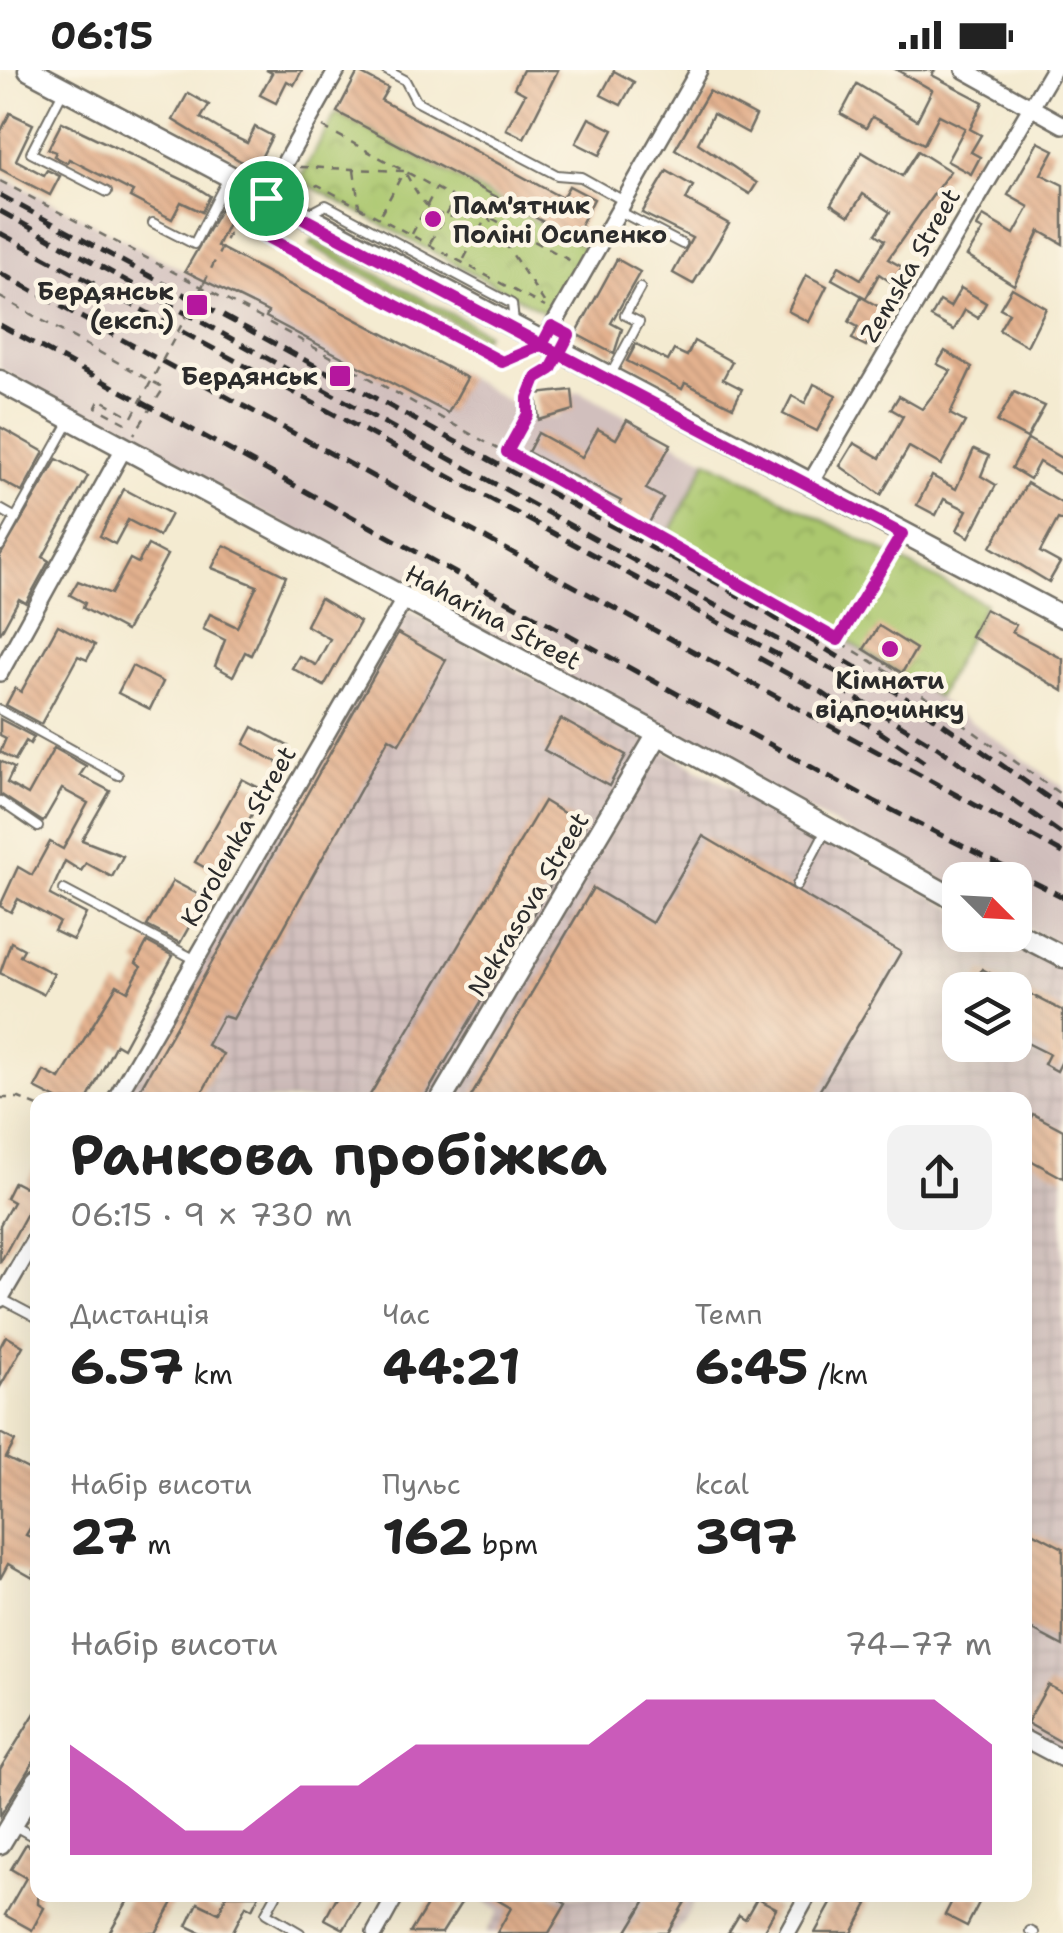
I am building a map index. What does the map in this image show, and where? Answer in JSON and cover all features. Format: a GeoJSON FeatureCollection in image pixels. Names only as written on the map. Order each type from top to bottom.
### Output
{"type":"FeatureCollection","features":[{"type":"Feature","properties":{"kind":"street"},"geometry":{"type":"LineString","coordinates":[[29,70],[608,380],[1063,617]]}},
{"type":"Feature","properties":{"kind":"street"},"geometry":{"type":"LineString","coordinates":[[266,198],[337,70]]}},
{"type":"Feature","properties":{"kind":"street"},"geometry":{"type":"LineString","coordinates":[[550,349],[586,268],[700,70]]}},
{"type":"Feature","properties":{"kind":"street"},"geometry":{"type":"LineString","coordinates":[[964,70],[1063,124]]}},
{"type":"Feature","properties":{"kind":"street","name":"Zemska Street"},"geometry":{"type":"LineString","coordinates":[[809,485],[1053,70]]}},
{"type":"Feature","properties":{"kind":"street","name":"Haharina Street"},"geometry":{"type":"LineString","coordinates":[[0,381],[658,734],[942,892]]}},
{"type":"Feature","properties":{"kind":"street"},"geometry":{"type":"LineString","coordinates":[[0,672],[124,448]]}},
{"type":"Feature","properties":{"kind":"street","name":"Korolenka Street"},"geometry":{"type":"LineString","coordinates":[[120,1092],[405,598]]}},
{"type":"Feature","properties":{"kind":"street","name":"Nekrasova Street"},"geometry":{"type":"LineString","coordinates":[[446,1092],[658,734]]}},
{"type":"Feature","properties":{"kind":"street"},"geometry":{"type":"LineString","coordinates":[[1032,941],[1063,957]]}},
{"type":"Feature","properties":{"kind":"street"},"geometry":{"type":"LineString","coordinates":[[0,1298],[30,1247]]}},
{"type":"Feature","properties":{"kind":"street"},"geometry":{"type":"LineString","coordinates":[[1032,1743],[1063,1759]]}},
{"type":"Feature","properties":{"kind":"street"},"geometry":{"type":"LineString","coordinates":[[0,1843],[30,1793]]}},
{"type":"Feature","properties":{"kind":"street"},"geometry":{"type":"LineString","coordinates":[[381,1931],[393,1902]]}},
{"type":"Feature","properties":{"kind":"street"},"geometry":{"type":"LineString","coordinates":[[787,1933],[804,1902]]}},
{"type":"Feature","properties":{"kind":"lane"},"geometry":{"type":"LineString","coordinates":[[386,70],[405,80],[416,101],[557,175],[581,177],[682,244]]}},
{"type":"Feature","properties":{"kind":"lane"},"geometry":{"type":"LineString","coordinates":[[405,80],[410,70]]}},
{"type":"Feature","properties":{"kind":"lane"},"geometry":{"type":"LineString","coordinates":[[64,89],[30,153],[106,192]]}},
{"type":"Feature","properties":{"kind":"lane"},"geometry":{"type":"LineString","coordinates":[[153,223],[194,244],[228,178]]}},
{"type":"Feature","properties":{"kind":"lane"},"geometry":{"type":"LineString","coordinates":[[266,198],[265,236],[502,362],[550,349]]}},
{"type":"Feature","properties":{"kind":"lane"},"geometry":{"type":"LineString","coordinates":[[608,380],[638,322],[625,315],[640,288]]}},
{"type":"Feature","properties":{"kind":"lane"},"geometry":{"type":"LineString","coordinates":[[0,546],[71,419]]}},
{"type":"Feature","properties":{"kind":"lane"},"geometry":{"type":"LineString","coordinates":[[0,508],[16,518]]}},
{"type":"Feature","properties":{"kind":"lane"},"geometry":{"type":"LineString","coordinates":[[0,710],[118,775]]}},
{"type":"Feature","properties":{"kind":"lane"},"geometry":{"type":"LineString","coordinates":[[0,801],[38,827]]}},
{"type":"Feature","properties":{"kind":"lane"},"geometry":{"type":"LineString","coordinates":[[796,885],[827,829]]}},
{"type":"Feature","properties":{"kind":"lane"},"geometry":{"type":"LineString","coordinates":[[64,890],[196,960]]}},
{"type":"Feature","properties":{"kind":"lane"},"geometry":{"type":"LineString","coordinates":[[0,1298],[30,1314]]}},
{"type":"Feature","properties":{"kind":"lane"},"geometry":{"type":"LineString","coordinates":[[11,1824],[30,1835]]}},
{"type":"Feature","properties":{"kind":"lane"},"geometry":{"type":"LineString","coordinates":[[272,1902],[266,1914],[300,1933]]}},
{"type":"Feature","properties":{"kind":"path"},"geometry":{"type":"LineString","coordinates":[[309,120],[586,268]]}},
{"type":"Feature","properties":{"kind":"path"},"geometry":{"type":"LineString","coordinates":[[307,154],[300,168],[404,171]]}},
{"type":"Feature","properties":{"kind":"path"},"geometry":{"type":"LineString","coordinates":[[354,170],[360,207]]}},
{"type":"Feature","properties":{"kind":"path"},"geometry":{"type":"LineString","coordinates":[[404,171],[426,209],[444,218],[487,216]]}},
{"type":"Feature","properties":{"kind":"path"},"geometry":{"type":"LineString","coordinates":[[380,218],[404,171]]}},
{"type":"Feature","properties":{"kind":"path"},"geometry":{"type":"LineString","coordinates":[[0,181],[507,452],[838,640],[933,702],[1063,796]]}},
{"type":"Feature","properties":{"kind":"path"},"geometry":{"type":"LineString","coordinates":[[412,235],[436,188]]}},
{"type":"Feature","properties":{"kind":"path"},"geometry":{"type":"LineString","coordinates":[[430,244],[454,198]]}},
{"type":"Feature","properties":{"kind":"path"},"geometry":{"type":"LineString","coordinates":[[462,262],[487,216]]}},
{"type":"Feature","properties":{"kind":"path"},"geometry":{"type":"LineString","coordinates":[[487,216],[548,308]]}},
{"type":"Feature","properties":{"kind":"path"},"geometry":{"type":"LineString","coordinates":[[126,423],[96,407],[100,399],[132,417],[228,234]]}},
{"type":"Feature","properties":{"kind":"path"},"geometry":{"type":"LineString","coordinates":[[0,298],[164,388],[124,448]]}},
{"type":"Feature","properties":{"kind":"path"},"geometry":{"type":"LineString","coordinates":[[507,452],[528,414],[528,398],[536,378],[551,369],[550,349]]}},
{"type":"Feature","properties":{"kind":"path"},"geometry":{"type":"LineString","coordinates":[[838,640],[902,534]]}},
{"type":"Feature","properties":{"kind":"path"},"geometry":{"type":"LineString","coordinates":[[0,1098],[30,1103]]}},
{"type":"Feature","properties":{"kind":"shaded area"},"geometry":{"type":"Polygon","coordinates":[[[0,175],[200,279],[217,246],[468,377],[538,420],[559,417],[572,393],[580,392],[707,460],[668,537],[902,673],[1063,787],[1063,947],[1032,931],[1032,862],[942,862],[942,883],[0,369],[0,175]]]}},
{"type":"Feature","properties":{"kind":"shaded area"},"geometry":{"type":"Polygon","coordinates":[[[400,606],[942,902],[942,952],[1032,951],[1063,968],[1063,1758],[1032,1741],[1032,1092],[120,1092],[400,606]]]}},
{"type":"Feature","properties":{"kind":"shaded area"},"geometry":{"type":"Polygon","coordinates":[[[486,1902],[695,1902],[676,1933],[486,1933],[500,1910],[486,1902]]]}},
{"type":"Feature","properties":{"kind":"green space"},"geometry":{"type":"Polygon","coordinates":[[[336,113],[586,248],[550,315],[299,180],[336,113]]]}},
{"type":"Feature","properties":{"kind":"green space"},"geometry":{"type":"Polygon","coordinates":[[[313,240],[486,333],[483,338],[310,245],[313,240]]]}},
{"type":"Feature","properties":{"kind":"green space"},"geometry":{"type":"Polygon","coordinates":[[[707,460],[985,604],[938,697],[774,596],[668,537],[707,460]]]}},
{"type":"Feature","properties":{"kind":"building"},"geometry":{"type":"Polygon","coordinates":[[[266,70],[302,70],[294,85],[287,81],[276,103],[260,95],[272,73],[266,70]]]}},
{"type":"Feature","properties":{"kind":"building"},"geometry":{"type":"Polygon","coordinates":[[[523,70],[558,70],[524,138],[506,129],[525,94],[514,88],[523,70]]]}},
{"type":"Feature","properties":{"kind":"building"},"geometry":{"type":"Polygon","coordinates":[[[897,70],[935,70],[932,75],[983,102],[970,129],[981,135],[971,152],[980,157],[971,174],[947,161],[965,128],[939,115],[924,144],[872,117],[866,128],[841,114],[857,84],[917,120],[932,90],[897,70]]]}},
{"type":"Feature","properties":{"kind":"building"},"geometry":{"type":"Polygon","coordinates":[[[614,71],[634,82],[621,105],[601,95],[614,71]]]}},
{"type":"Feature","properties":{"kind":"building"},"geometry":{"type":"Polygon","coordinates":[[[358,72],[388,88],[381,100],[562,198],[569,186],[594,199],[574,238],[337,112],[358,72]]]}},
{"type":"Feature","properties":{"kind":"building"},"geometry":{"type":"Polygon","coordinates":[[[709,91],[756,116],[748,133],[713,114],[698,143],[757,183],[750,194],[675,149],[709,91]]]}},
{"type":"Feature","properties":{"kind":"building"},"geometry":{"type":"Polygon","coordinates":[[[188,93],[209,105],[201,118],[226,133],[247,143],[255,127],[272,136],[258,164],[247,165],[173,120],[188,93]]]}},
{"type":"Feature","properties":{"kind":"building"},"geometry":{"type":"Polygon","coordinates":[[[10,113],[33,124],[16,160],[44,175],[47,170],[60,176],[50,195],[0,169],[0,133],[10,113]]]}},
{"type":"Feature","properties":{"kind":"building"},"geometry":{"type":"Polygon","coordinates":[[[589,118],[613,130],[600,155],[576,143],[589,118]]]}},
{"type":"Feature","properties":{"kind":"building"},"geometry":{"type":"Polygon","coordinates":[[[62,122],[190,183],[210,196],[202,212],[181,202],[172,219],[130,197],[133,192],[69,159],[67,163],[54,156],[56,152],[48,149],[62,122]]]}},
{"type":"Feature","properties":{"kind":"building"},"geometry":{"type":"Polygon","coordinates":[[[1038,142],[1054,150],[1041,174],[1063,185],[1063,244],[1040,231],[1014,285],[967,256],[983,230],[977,227],[983,216],[1014,234],[1029,207],[1008,195],[1038,142]]]}},
{"type":"Feature","properties":{"kind":"building"},"geometry":{"type":"Polygon","coordinates":[[[918,151],[950,171],[888,259],[902,267],[892,283],[879,274],[866,298],[832,279],[839,266],[861,279],[885,240],[876,234],[890,212],[863,194],[849,216],[831,204],[862,152],[902,176],[918,151]]]}},
{"type":"Feature","properties":{"kind":"building"},"geometry":{"type":"Polygon","coordinates":[[[667,171],[693,186],[686,200],[729,224],[693,284],[673,273],[692,238],[642,213],[667,171]]]}},
{"type":"Feature","properties":{"kind":"building"},"geometry":{"type":"Polygon","coordinates":[[[224,203],[235,209],[217,246],[467,378],[448,413],[266,317],[268,312],[185,271],[224,203]]]}},
{"type":"Feature","properties":{"kind":"building"},"geometry":{"type":"Polygon","coordinates":[[[617,259],[640,272],[611,323],[622,329],[614,354],[576,334],[617,259]]]}},
{"type":"Feature","properties":{"kind":"building"},"geometry":{"type":"Polygon","coordinates":[[[806,275],[827,286],[809,322],[788,311],[806,275]]]}},
{"type":"Feature","properties":{"kind":"building"},"geometry":{"type":"Polygon","coordinates":[[[961,288],[986,303],[978,318],[965,310],[954,330],[931,317],[940,301],[950,307],[961,288]]]}},
{"type":"Feature","properties":{"kind":"building"},"geometry":{"type":"Polygon","coordinates":[[[1012,288],[1046,308],[1027,346],[999,330],[1009,313],[1000,308],[1012,288]]]}},
{"type":"Feature","properties":{"kind":"building"},"geometry":{"type":"Polygon","coordinates":[[[861,297],[885,310],[866,346],[852,339],[858,327],[849,322],[861,297]]]}},
{"type":"Feature","properties":{"kind":"building"},"geometry":{"type":"Polygon","coordinates":[[[694,341],[732,362],[723,379],[742,389],[733,407],[685,383],[682,389],[627,361],[636,344],[668,361],[674,350],[687,356],[694,341]]]}},
{"type":"Feature","properties":{"kind":"building"},"geometry":{"type":"Polygon","coordinates":[[[945,351],[972,367],[950,414],[965,422],[941,465],[909,447],[881,495],[840,466],[854,443],[880,458],[903,416],[891,409],[899,396],[922,409],[951,371],[937,364],[945,351]]]}},
{"type":"Feature","properties":{"kind":"building"},"geometry":{"type":"Polygon","coordinates":[[[814,384],[836,395],[817,431],[783,414],[792,396],[805,403],[814,384]]]}},
{"type":"Feature","properties":{"kind":"building"},"geometry":{"type":"Polygon","coordinates":[[[572,390],[574,410],[539,420],[536,394],[572,390]]]}},
{"type":"Feature","properties":{"kind":"building"},"geometry":{"type":"Polygon","coordinates":[[[1014,392],[1045,406],[1027,438],[997,422],[1014,392]]]}},
{"type":"Feature","properties":{"kind":"building"},"geometry":{"type":"Polygon","coordinates":[[[627,420],[671,444],[646,489],[663,498],[646,528],[616,510],[621,501],[528,452],[538,433],[582,457],[598,429],[616,439],[627,420]]]}},
{"type":"Feature","properties":{"kind":"building"},"geometry":{"type":"Polygon","coordinates":[[[0,427],[44,452],[22,492],[0,480],[0,427]]]}},
{"type":"Feature","properties":{"kind":"building"},"geometry":{"type":"Polygon","coordinates":[[[1028,439],[1063,459],[1063,476],[1039,462],[1030,479],[1012,468],[1028,439]]]}},
{"type":"Feature","properties":{"kind":"building"},"geometry":{"type":"Polygon","coordinates":[[[974,449],[989,456],[981,476],[996,485],[969,537],[957,530],[967,510],[944,499],[936,515],[917,505],[932,476],[956,489],[974,449]]]}},
{"type":"Feature","properties":{"kind":"building"},"geometry":{"type":"Polygon","coordinates":[[[57,459],[88,476],[43,557],[49,561],[26,603],[19,599],[0,634],[0,556],[57,459]]]}},
{"type":"Feature","properties":{"kind":"building"},"geometry":{"type":"Polygon","coordinates":[[[1027,483],[1063,504],[1063,521],[1058,519],[1040,552],[1060,563],[1049,582],[991,547],[1027,483]]]}},
{"type":"Feature","properties":{"kind":"building"},"geometry":{"type":"Polygon","coordinates":[[[124,489],[171,514],[159,536],[128,520],[115,544],[100,536],[124,489]]]}},
{"type":"Feature","properties":{"kind":"building"},"geometry":{"type":"Polygon","coordinates":[[[148,545],[167,555],[126,631],[83,608],[85,603],[70,595],[78,581],[111,594],[130,559],[138,563],[148,545]]]}},
{"type":"Feature","properties":{"kind":"building"},"geometry":{"type":"Polygon","coordinates":[[[224,545],[286,576],[251,655],[245,652],[233,676],[215,666],[225,640],[203,629],[210,614],[237,627],[257,586],[212,568],[224,545]]]}},
{"type":"Feature","properties":{"kind":"building"},"geometry":{"type":"Polygon","coordinates":[[[320,598],[360,622],[324,686],[292,668],[299,656],[316,665],[330,639],[306,625],[320,598]]]}},
{"type":"Feature","properties":{"kind":"building"},"geometry":{"type":"Polygon","coordinates":[[[985,609],[1016,625],[1012,632],[1063,659],[1063,691],[971,636],[985,609]]]}},
{"type":"Feature","properties":{"kind":"building"},"geometry":{"type":"Polygon","coordinates":[[[58,625],[95,645],[87,660],[78,656],[41,724],[6,705],[15,688],[21,692],[58,625]]]}},
{"type":"Feature","properties":{"kind":"building","name":"Кімнати відпочинку"},"geometry":{"type":"Polygon","coordinates":[[[879,626],[916,649],[902,673],[864,649],[879,626]]]}},
{"type":"Feature","properties":{"kind":"building"},"geometry":{"type":"Polygon","coordinates":[[[398,633],[446,660],[399,744],[389,738],[233,1019],[223,1016],[207,1045],[223,1054],[202,1092],[139,1092],[398,633]]]}},
{"type":"Feature","properties":{"kind":"building"},"geometry":{"type":"Polygon","coordinates":[[[132,666],[163,682],[150,709],[118,693],[132,666]]]}},
{"type":"Feature","properties":{"kind":"building"},"geometry":{"type":"Polygon","coordinates":[[[0,719],[34,737],[30,744],[26,741],[15,760],[0,752],[6,738],[0,735],[0,719]]]}},
{"type":"Feature","properties":{"kind":"building"},"geometry":{"type":"Polygon","coordinates":[[[561,719],[626,755],[609,786],[544,750],[561,719]]]}},
{"type":"Feature","properties":{"kind":"building"},"geometry":{"type":"Polygon","coordinates":[[[253,727],[288,746],[279,763],[244,744],[253,727]]]}},
{"type":"Feature","properties":{"kind":"building"},"geometry":{"type":"Polygon","coordinates":[[[54,748],[86,766],[80,775],[110,791],[82,840],[123,856],[112,877],[86,863],[81,871],[65,861],[50,895],[86,914],[73,940],[54,931],[59,922],[18,899],[11,912],[0,906],[18,867],[32,875],[50,842],[63,849],[88,803],[62,789],[43,822],[0,794],[0,761],[14,768],[7,783],[28,795],[54,748]]]}},
{"type":"Feature","properties":{"kind":"building"},"geometry":{"type":"Polygon","coordinates":[[[242,779],[265,791],[218,875],[195,862],[242,779]]]}},
{"type":"Feature","properties":{"kind":"building"},"geometry":{"type":"Polygon","coordinates":[[[544,801],[585,826],[428,1092],[372,1092],[544,801]]]}},
{"type":"Feature","properties":{"kind":"building"},"geometry":{"type":"Polygon","coordinates":[[[703,836],[901,952],[819,1092],[474,1092],[593,888],[652,923],[703,836]]]}},
{"type":"Feature","properties":{"kind":"building"},"geometry":{"type":"Polygon","coordinates":[[[173,881],[205,898],[180,943],[147,926],[173,881]]]}},
{"type":"Feature","properties":{"kind":"building"},"geometry":{"type":"Polygon","coordinates":[[[11,942],[24,949],[20,956],[54,974],[43,994],[0,973],[11,942]]]}},
{"type":"Feature","properties":{"kind":"building"},"geometry":{"type":"Polygon","coordinates":[[[147,942],[173,956],[123,1048],[116,1044],[91,1092],[43,1092],[35,1088],[44,1071],[60,1079],[117,985],[128,991],[141,967],[136,963],[147,942]]]}},
{"type":"Feature","properties":{"kind":"building"},"geometry":{"type":"Polygon","coordinates":[[[1032,995],[1063,1011],[1063,1059],[1057,1071],[1044,1064],[1049,1054],[1032,1046],[1032,995]]]}},
{"type":"Feature","properties":{"kind":"building"},"geometry":{"type":"Polygon","coordinates":[[[1032,1116],[1063,1130],[1063,1178],[1032,1161],[1032,1116]]]}},
{"type":"Feature","properties":{"kind":"building"},"geometry":{"type":"Polygon","coordinates":[[[30,1176],[30,1208],[0,1263],[0,1225],[13,1202],[6,1198],[14,1182],[24,1187],[30,1176]]]}},
{"type":"Feature","properties":{"kind":"building"},"geometry":{"type":"Polygon","coordinates":[[[6,1336],[23,1346],[0,1387],[0,1347],[6,1336]]]}},
{"type":"Feature","properties":{"kind":"building"},"geometry":{"type":"Polygon","coordinates":[[[0,1433],[15,1441],[6,1458],[30,1470],[30,1528],[26,1535],[30,1537],[30,1576],[8,1564],[0,1579],[0,1433]]]}},
{"type":"Feature","properties":{"kind":"building"},"geometry":{"type":"Polygon","coordinates":[[[1032,1532],[1063,1548],[1063,1646],[1032,1630],[1032,1532]]]}},
{"type":"Feature","properties":{"kind":"building"},"geometry":{"type":"Polygon","coordinates":[[[1048,1685],[1063,1693],[1063,1743],[1032,1726],[1032,1714],[1048,1685]]]}},
{"type":"Feature","properties":{"kind":"building"},"geometry":{"type":"Polygon","coordinates":[[[30,1721],[30,1767],[0,1816],[0,1769],[30,1721]]]}},
{"type":"Feature","properties":{"kind":"building"},"geometry":{"type":"Polygon","coordinates":[[[26,1844],[30,1846],[30,1902],[38,1902],[44,1908],[32,1930],[5,1915],[26,1878],[11,1869],[26,1844]]]}},
{"type":"Feature","properties":{"kind":"building"},"geometry":{"type":"Polygon","coordinates":[[[127,1902],[173,1902],[156,1933],[109,1933],[127,1902]]]}},
{"type":"Feature","properties":{"kind":"building"},"geometry":{"type":"Polygon","coordinates":[[[223,1902],[256,1902],[252,1909],[246,1906],[232,1933],[202,1933],[187,1926],[198,1903],[219,1913],[223,1902]]]}},
{"type":"Feature","properties":{"kind":"building"},"geometry":{"type":"Polygon","coordinates":[[[334,1902],[359,1902],[344,1929],[325,1919],[334,1902]]]}},
{"type":"Feature","properties":{"kind":"building"},"geometry":{"type":"Polygon","coordinates":[[[429,1902],[462,1902],[442,1933],[410,1933],[429,1902]]]}},
{"type":"Feature","properties":{"kind":"building"},"geometry":{"type":"Polygon","coordinates":[[[501,1902],[566,1904],[549,1933],[497,1933],[511,1908],[501,1902]]]}},
{"type":"Feature","properties":{"kind":"building"},"geometry":{"type":"Polygon","coordinates":[[[645,1902],[685,1902],[667,1933],[626,1933],[645,1902]]]}},
{"type":"Feature","properties":{"kind":"building"},"geometry":{"type":"Polygon","coordinates":[[[755,1902],[776,1908],[764,1930],[769,1933],[728,1933],[739,1915],[745,1919],[755,1902]]]}},
{"type":"Feature","properties":{"kind":"building"},"geometry":{"type":"Polygon","coordinates":[[[832,1902],[868,1904],[852,1933],[815,1933],[832,1902]]]}},
{"type":"Feature","properties":{"kind":"building"},"geometry":{"type":"Polygon","coordinates":[[[952,1902],[979,1902],[967,1926],[945,1915],[952,1902]]]}},
{"type":"Feature","properties":{"kind":"railway"},"geometry":{"type":"LineString","coordinates":[[0,195],[724,587],[909,700],[1063,808]]}},
{"type":"Feature","properties":{"kind":"railway"},"geometry":{"type":"LineString","coordinates":[[0,211],[860,685]]}},
{"type":"Feature","properties":{"kind":"railway"},"geometry":{"type":"LineString","coordinates":[[0,233],[780,656]]}},
{"type":"Feature","properties":{"kind":"railway"},"geometry":{"type":"LineString","coordinates":[[0,273],[1063,853]]}},
{"type":"Feature","properties":{"kind":"railway"},"geometry":{"type":"LineString","coordinates":[[0,325],[874,801],[1063,897]]}},
{"type":"Feature","properties":{"kind":"railway"},"geometry":{"type":"LineString","coordinates":[[759,658],[821,692],[924,762]]}},
{"type":"Feature","properties":{"kind":"railway"},"geometry":{"type":"LineString","coordinates":[[837,687],[937,747],[1063,835]]}},
{"type":"Feature","properties":{"kind":"place","name":"Пам'ятник Поліні Осипенко"},"geometry":{"type":"Point","coordinates":[433,219]}},
{"type":"Feature","properties":{"kind":"place","name":"Бердянськ (експ.)"},"geometry":{"type":"Point","coordinates":[197,305]}},
{"type":"Feature","properties":{"kind":"place","name":"Бердянськ"},"geometry":{"type":"Point","coordinates":[340,376]}},
{"type":"Feature","properties":{"kind":"place","name":"Кімнати відпочинку"},"geometry":{"type":"Point","coordinates":[890,649]}},
{"type":"Feature","properties":{"kind":"route"},"geometry":{"type":"LineString","coordinates":[[266,198],[265,236],[502,362],[542,345],[552,326],[569,335],[559,354],[902,534],[838,640],[507,452],[528,414],[528,398],[536,378],[551,369],[559,354],[542,345],[303,218],[266,198]]}}]}
